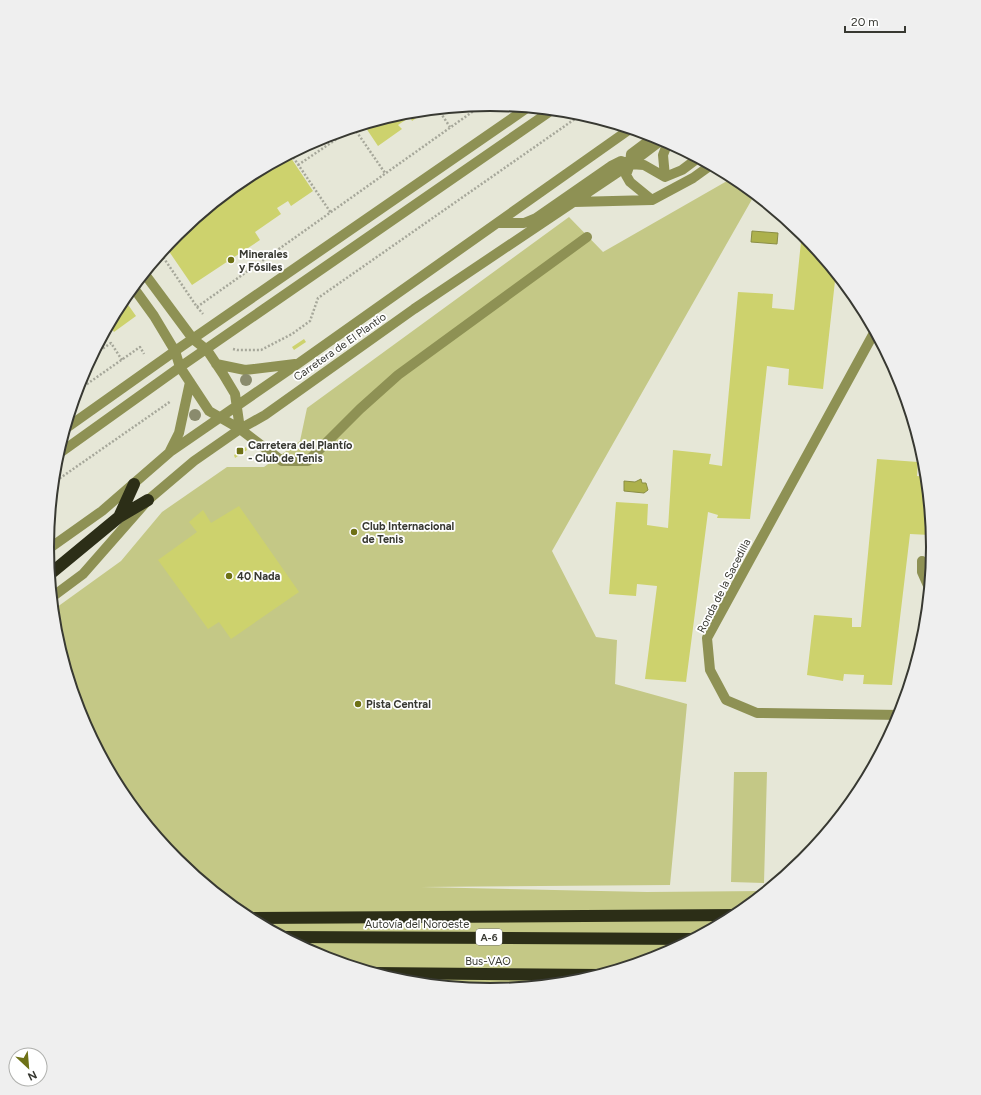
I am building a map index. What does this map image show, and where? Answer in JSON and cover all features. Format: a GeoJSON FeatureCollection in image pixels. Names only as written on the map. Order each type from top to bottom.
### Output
{"type":"FeatureCollection","features":[{"type":"Feature","properties":{"kind":"highway"},"geometry":{"type":"LineString","coordinates":[[119,517],[134,484]]}},
{"type":"Feature","properties":{"kind":"highway"},"geometry":{"type":"LineString","coordinates":[[55,570],[119,517],[148,500]]}},
{"type":"Feature","properties":{"kind":"highway"},"geometry":{"type":"LineString","coordinates":[[260,918],[726,914]]}},
{"type":"Feature","properties":{"kind":"highway","name":"Autovía del Noroeste"},"geometry":{"type":"LineString","coordinates":[[293,937],[684,939]]}},
{"type":"Feature","properties":{"kind":"highway","name":"Bus-VAO"},"geometry":{"type":"LineString","coordinates":[[398,974],[580,975]]}},
{"type":"Feature","properties":{"kind":"street"},"geometry":{"type":"LineString","coordinates":[[72,424],[175,351],[521,112]]}},
{"type":"Feature","properties":{"kind":"street"},"geometry":{"type":"LineString","coordinates":[[65,449],[180,367],[207,350],[545,115]]}},
{"type":"Feature","properties":{"kind":"street","name":"Carretera de El Plantío"},"geometry":{"type":"LineString","coordinates":[[54,545],[102,511],[170,452],[237,407],[625,132]]}},
{"type":"Feature","properties":{"kind":"street"},"geometry":{"type":"LineString","coordinates":[[649,141],[631,154],[630,164],[626,175],[630,182],[652,200]]}},
{"type":"Feature","properties":{"kind":"street","name":"Carretera de El Plantío"},"geometry":{"type":"LineString","coordinates":[[57,593],[83,574],[148,500],[185,468],[240,430],[265,415],[414,310],[630,164],[657,144]]}},
{"type":"Feature","properties":{"kind":"street"},"geometry":{"type":"LineString","coordinates":[[665,177],[663,155],[666,148]]}},
{"type":"Feature","properties":{"kind":"street"},"geometry":{"type":"LineString","coordinates":[[497,223],[524,223],[536,218],[621,161],[630,164],[644,165],[665,177]]}},
{"type":"Feature","properties":{"kind":"street"},"geometry":{"type":"LineString","coordinates":[[665,177],[682,170],[694,161]]}},
{"type":"Feature","properties":{"kind":"street"},"geometry":{"type":"LineString","coordinates":[[574,202],[652,200],[693,178],[707,168]]}},
{"type":"Feature","properties":{"kind":"street"},"geometry":{"type":"LineString","coordinates":[[137,292],[154,316],[175,351],[180,367],[209,411],[240,430],[282,461],[308,461],[360,409],[398,375],[587,237]]}},
{"type":"Feature","properties":{"kind":"street"},"geometry":{"type":"LineString","coordinates":[[147,278],[193,339],[207,350],[235,394],[240,430]]}},
{"type":"Feature","properties":{"kind":"street","name":"Ronda de la Sacedilla"},"geometry":{"type":"LineString","coordinates":[[872,336],[708,638],[710,670],[726,700],[757,713],[894,715]]}},
{"type":"Feature","properties":{"kind":"street"},"geometry":{"type":"LineString","coordinates":[[216,364],[245,370],[264,369],[299,363]]}},
{"type":"Feature","properties":{"kind":"street"},"geometry":{"type":"LineString","coordinates":[[170,452],[179,433],[190,382]]}},
{"type":"Feature","properties":{"kind":"street"},"geometry":{"type":"LineString","coordinates":[[922,561],[922,572],[926,580]]}},
{"type":"Feature","properties":{"kind":"path"},"geometry":{"type":"LineString","coordinates":[[164,258],[197,307],[472,112]]}},
{"type":"Feature","properties":{"kind":"path"},"geometry":{"type":"LineString","coordinates":[[441,114],[450,127]]}},
{"type":"Feature","properties":{"kind":"path"},"geometry":{"type":"LineString","coordinates":[[230,351],[233,349],[261,350],[292,334],[310,321],[318,298],[575,119]]}},
{"type":"Feature","properties":{"kind":"path"},"geometry":{"type":"LineString","coordinates":[[357,132],[385,173]]}},
{"type":"Feature","properties":{"kind":"path"},"geometry":{"type":"LineString","coordinates":[[298,165],[338,138]]}},
{"type":"Feature","properties":{"kind":"path"},"geometry":{"type":"LineString","coordinates":[[293,158],[330,213]]}},
{"type":"Feature","properties":{"kind":"path"},"geometry":{"type":"LineString","coordinates":[[101,349],[111,343],[122,360]]}},
{"type":"Feature","properties":{"kind":"path"},"geometry":{"type":"LineString","coordinates":[[85,386],[140,347],[148,359]]}},
{"type":"Feature","properties":{"kind":"path"},"geometry":{"type":"LineString","coordinates":[[60,478],[172,400]]}},
{"type":"Feature","properties":{"kind":"green space","name":"Club Internacional de Tenis"},"geometry":{"type":"Polygon","coordinates":[[[727,181],[752,199],[552,551],[596,637],[617,640],[615,684],[687,704],[670,885],[421,887],[647,892],[760,891],[709,926],[658,951],[603,969],[576,976],[547,980],[490,984],[434,980],[405,976],[378,969],[323,951],[272,926],[225,894],[182,856],[144,813],[112,766],[87,715],[69,660],[62,633],[58,606],[121,561],[162,512],[227,467],[264,467],[300,441],[307,408],[569,217],[603,252],[727,181]]]}},
{"type":"Feature","properties":{"kind":"green space"},"geometry":{"type":"Polygon","coordinates":[[[734,772],[767,772],[764,883],[731,882],[734,772]]]}},
{"type":"Feature","properties":{"kind":"shaded area"},"geometry":{"type":"Polygon","coordinates":[[[752,231],[778,233],[777,244],[751,242],[752,231]]]}},
{"type":"Feature","properties":{"kind":"shaded area"},"geometry":{"type":"Polygon","coordinates":[[[641,479],[642,483],[646,483],[648,490],[644,493],[624,491],[624,481],[635,482],[641,479]]]}},
{"type":"Feature","properties":{"kind":"building"},"geometry":{"type":"Polygon","coordinates":[[[417,117],[412,121],[411,118],[417,117]]]}},
{"type":"Feature","properties":{"kind":"building"},"geometry":{"type":"Polygon","coordinates":[[[408,119],[398,125],[402,129],[378,146],[367,129],[408,119]]]}},
{"type":"Feature","properties":{"kind":"building"},"geometry":{"type":"Polygon","coordinates":[[[292,159],[313,191],[291,206],[288,201],[277,208],[281,214],[255,232],[260,240],[192,285],[170,252],[203,219],[225,201],[272,169],[292,159]]]}},
{"type":"Feature","properties":{"kind":"building"},"geometry":{"type":"Polygon","coordinates":[[[801,241],[835,280],[823,389],[788,385],[789,369],[767,366],[750,519],[717,518],[718,515],[708,512],[686,682],[645,679],[657,586],[637,584],[636,596],[609,594],[616,502],[648,504],[647,525],[668,528],[673,450],[711,454],[709,464],[722,466],[738,292],[773,294],[772,308],[794,310],[801,241]]]}},
{"type":"Feature","properties":{"kind":"building"},"geometry":{"type":"Polygon","coordinates":[[[128,305],[136,316],[114,332],[112,329],[128,305]]]}},
{"type":"Feature","properties":{"kind":"building"},"geometry":{"type":"Polygon","coordinates":[[[304,339],[306,342],[294,350],[292,347],[304,339]]]}},
{"type":"Feature","properties":{"kind":"building"},"geometry":{"type":"Polygon","coordinates":[[[246,447],[247,450],[235,458],[234,455],[246,447]]]}},
{"type":"Feature","properties":{"kind":"building"},"geometry":{"type":"Polygon","coordinates":[[[877,459],[918,462],[917,476],[921,476],[927,535],[910,534],[892,685],[863,684],[864,675],[844,674],[843,681],[807,675],[814,615],[852,618],[852,627],[861,627],[877,459]]]}},
{"type":"Feature","properties":{"kind":"building","name":"40 Nada"},"geometry":{"type":"Polygon","coordinates":[[[239,506],[299,592],[231,639],[219,622],[208,629],[158,560],[197,532],[189,522],[203,510],[211,523],[239,506]]]}},
{"type":"Feature","properties":{"kind":"place","name":"Minerales y Fósiles"},"geometry":{"type":"Point","coordinates":[231,260]}},
{"type":"Feature","properties":{"kind":"place","name":"Carretera del Plantío - Club de Tenis"},"geometry":{"type":"Point","coordinates":[240,451]}},
{"type":"Feature","properties":{"kind":"place","name":"Club Internacional de Tenis"},"geometry":{"type":"Point","coordinates":[354,532]}},
{"type":"Feature","properties":{"kind":"place","name":"40 Nada"},"geometry":{"type":"Point","coordinates":[229,576]}},
{"type":"Feature","properties":{"kind":"place","name":"Pista Central"},"geometry":{"type":"Point","coordinates":[358,704]}}]}
